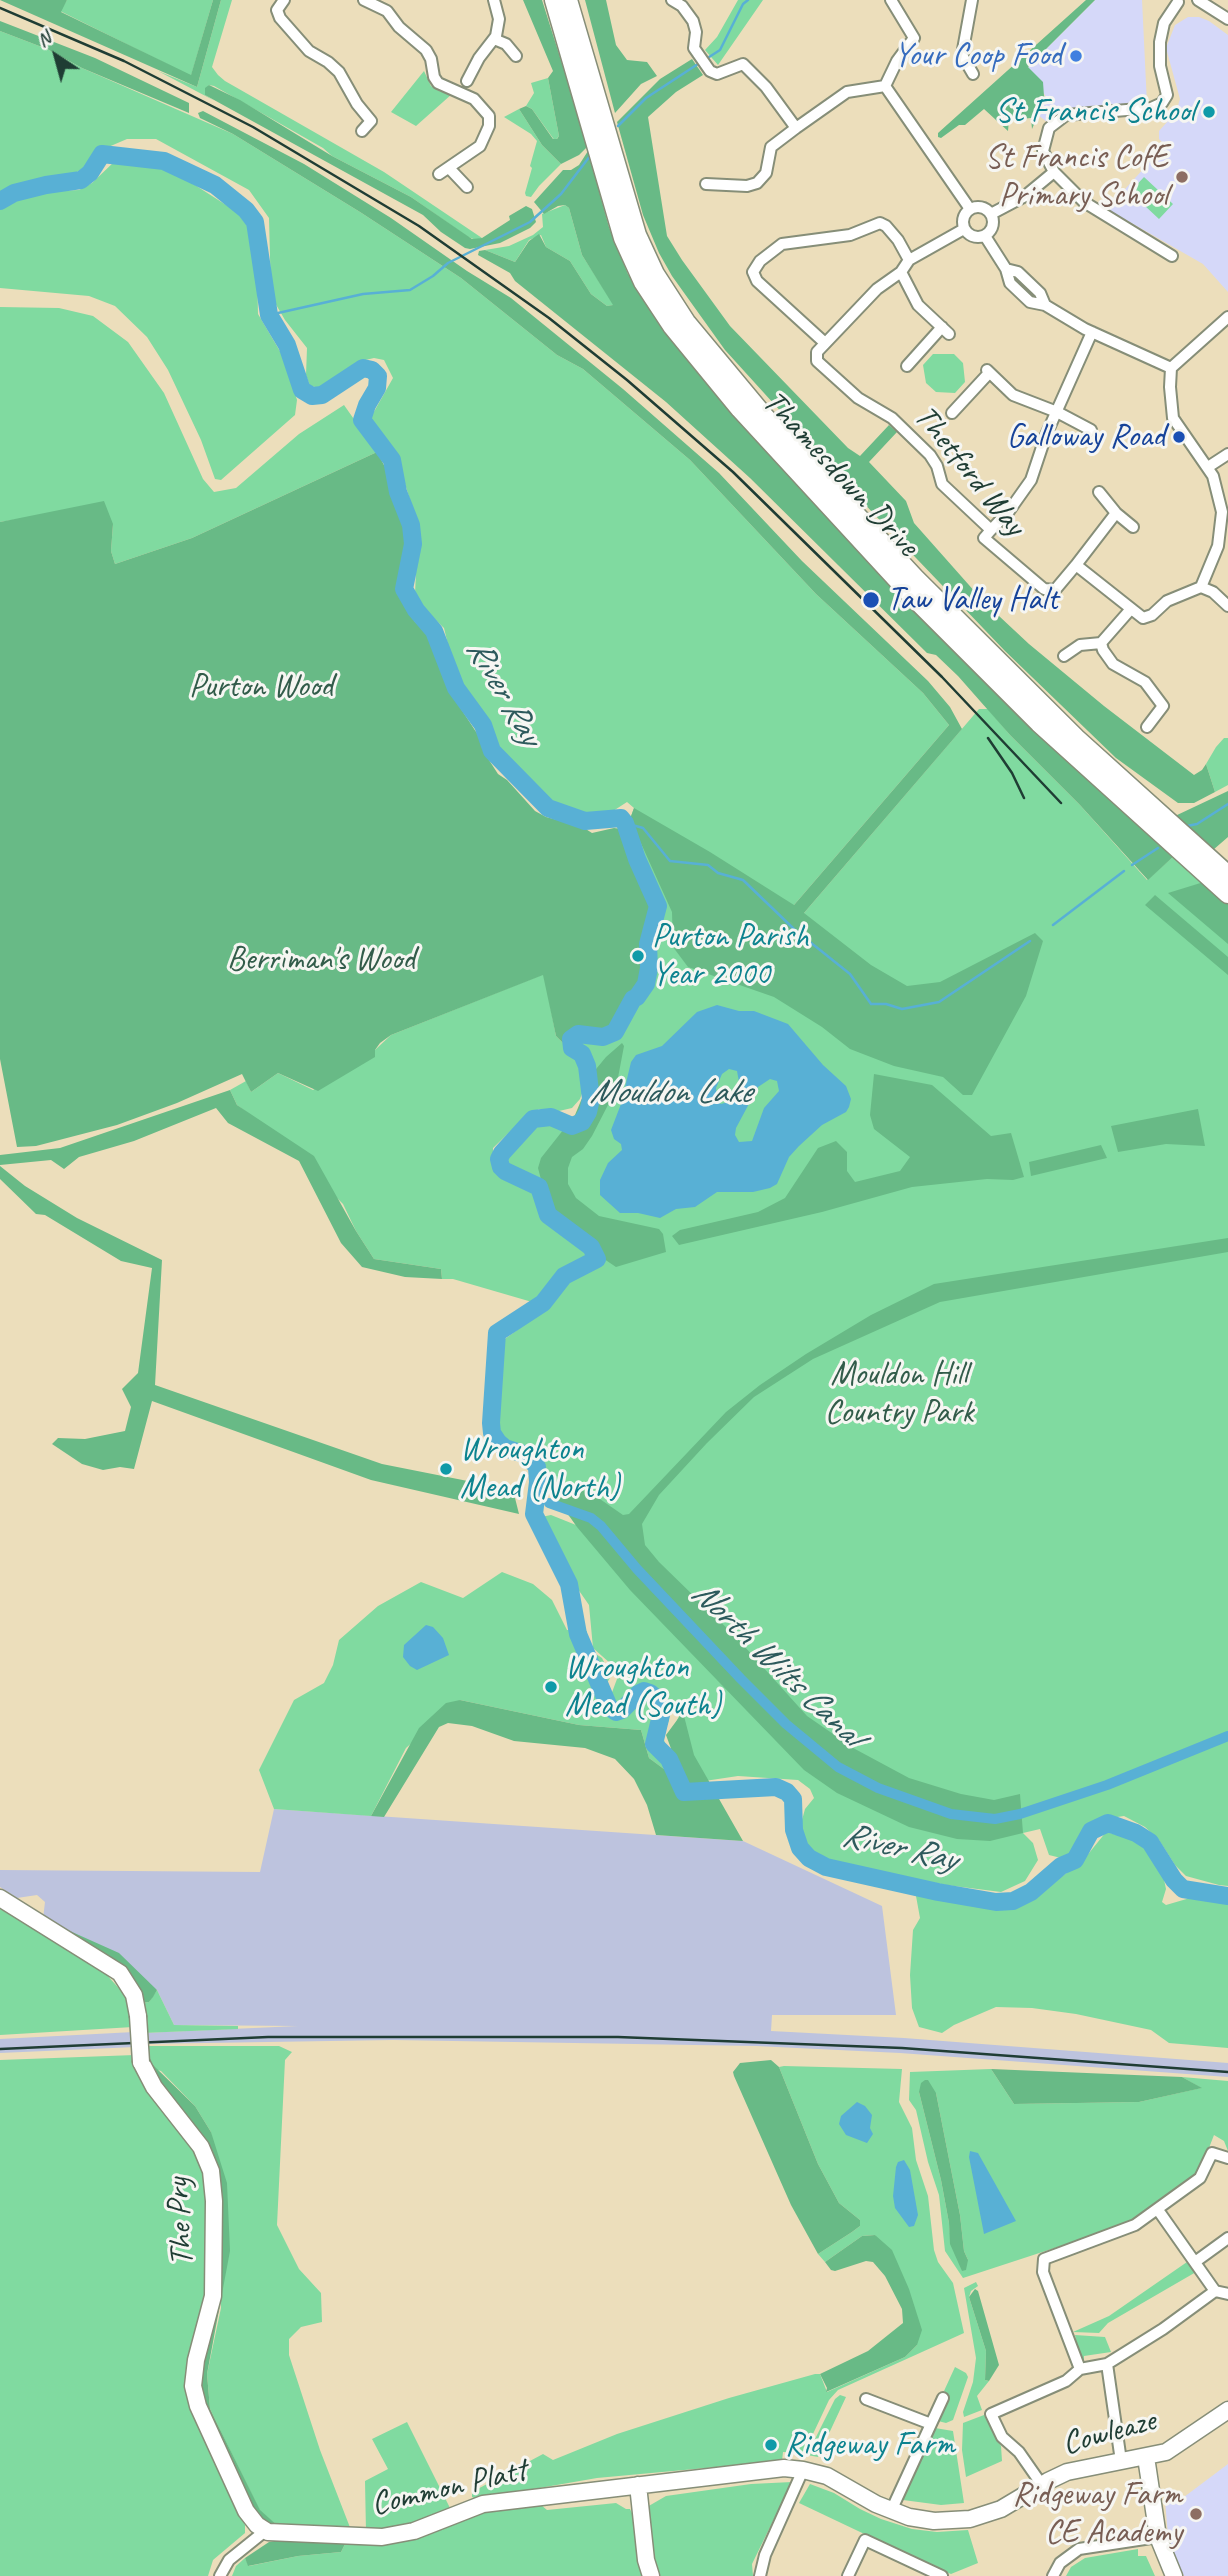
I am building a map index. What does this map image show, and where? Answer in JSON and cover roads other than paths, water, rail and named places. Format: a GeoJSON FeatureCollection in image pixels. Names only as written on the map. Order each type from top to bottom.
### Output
{"type":"FeatureCollection","features":[{"type":"Feature","properties":{"kind":"main road","name":"Thamesdown Drive"},"geometry":{"type":"LineString","coordinates":[[554,0],[623,238],[636,270],[662,312],[740,409],[874,556],[1039,723],[1219,873],[1228,894]]}},
{"type":"Feature","properties":{"kind":"main road","name":"Thamesdown Drive"},"geometry":{"type":"LineString","coordinates":[[568,0],[637,235],[660,284],[686,322],[749,399],[892,555],[1162,827]]}},
{"type":"Feature","properties":{"kind":"main road","name":"The Pry"},"geometry":{"type":"LineString","coordinates":[[0,1898],[120,1973],[134,1995],[141,2062],[149,2080],[201,2147],[211,2171],[214,2201],[213,2296],[196,2360],[193,2386],[198,2406],[243,2505],[254,2523],[265,2531]]}},
{"type":"Feature","properties":{"kind":"main road","name":"Cowleaze"},"geometry":{"type":"LineString","coordinates":[[638,2485],[766,2469],[803,2470],[834,2479],[869,2501],[914,2518],[934,2521],[970,2519],[1001,2509],[1067,2472],[1146,2457],[1176,2446],[1228,2410]]}},
{"type":"Feature","properties":{"kind":"main road"},"geometry":{"type":"LineString","coordinates":[[1146,2457],[1157,2537],[1174,2576]]}},
{"type":"Feature","properties":{"kind":"main road","name":"Common Platt"},"geometry":{"type":"LineString","coordinates":[[265,2531],[278,2534],[382,2537],[414,2531],[484,2504],[638,2485]]}},
{"type":"Feature","properties":{"kind":"main road"},"geometry":{"type":"LineString","coordinates":[[638,2485],[644,2546],[651,2576]]}},
{"type":"Feature","properties":{"kind":"street"},"geometry":{"type":"LineString","coordinates":[[284,0],[277,10],[280,18],[309,51],[333,66],[371,121],[362,131]]}},
{"type":"Feature","properties":{"kind":"street"},"geometry":{"type":"LineString","coordinates":[[364,0],[387,11],[399,27],[426,50],[438,83],[474,99],[486,112],[489,126],[482,143],[444,171],[467,187]]}},
{"type":"Feature","properties":{"kind":"street"},"geometry":{"type":"LineString","coordinates":[[467,81],[494,39],[499,19],[494,0]]}},
{"type":"Feature","properties":{"kind":"street"},"geometry":{"type":"LineString","coordinates":[[672,0],[682,6],[694,21],[694,48],[710,71],[717,74],[738,64],[746,66],[766,87],[796,128]]}},
{"type":"Feature","properties":{"kind":"street"},"geometry":{"type":"LineString","coordinates":[[885,86],[897,61],[914,38],[891,0]]}},
{"type":"Feature","properties":{"kind":"street"},"geometry":{"type":"LineString","coordinates":[[972,0],[962,55],[973,74]]}},
{"type":"Feature","properties":{"kind":"street"},"geometry":{"type":"LineString","coordinates":[[1172,256],[1096,211],[1071,191],[1054,172],[1044,155],[1043,144],[1049,128],[1056,121],[1077,113],[1151,108],[1166,99],[1159,48],[1164,23],[1176,1],[1185,3],[1196,0],[1228,19]]}},
{"type":"Feature","properties":{"kind":"street"},"geometry":{"type":"LineString","coordinates":[[494,39],[506,44],[516,56]]}},
{"type":"Feature","properties":{"kind":"street"},"geometry":{"type":"LineString","coordinates":[[323,75],[333,66]]}},
{"type":"Feature","properties":{"kind":"street"},"geometry":{"type":"LineString","coordinates":[[706,184],[747,186],[757,183],[766,173],[771,147],[796,128],[847,92],[885,86]]}},
{"type":"Feature","properties":{"kind":"street"},"geometry":{"type":"LineString","coordinates":[[885,86],[970,209]]}},
{"type":"Feature","properties":{"kind":"street"},"geometry":{"type":"LineString","coordinates":[[991,214],[1025,196],[1054,172]]}},
{"type":"Feature","properties":{"kind":"street"},"geometry":{"type":"LineString","coordinates":[[985,236],[973,237],[964,229],[963,219],[970,209],[981,208],[991,214]]}},
{"type":"Feature","properties":{"kind":"street"},"geometry":{"type":"LineString","coordinates":[[985,236],[992,226],[991,214]]}},
{"type":"Feature","properties":{"kind":"street"},"geometry":{"type":"LineString","coordinates":[[909,260],[898,240],[880,223],[850,235],[782,244],[760,261],[753,272],[757,281],[825,343],[877,289],[901,272],[909,260],[964,229]]}},
{"type":"Feature","properties":{"kind":"street"},"geometry":{"type":"LineString","coordinates":[[985,236],[1006,269],[1010,283],[1034,304],[1045,305],[1092,332],[1171,368]]}},
{"type":"Feature","properties":{"kind":"street","name":"Thetford Way"},"geometry":{"type":"LineString","coordinates":[[901,272],[916,302],[945,331],[907,366]]}},
{"type":"Feature","properties":{"kind":"street"},"geometry":{"type":"LineString","coordinates":[[1201,587],[1217,546],[1222,522],[1217,484],[1173,418],[1170,397],[1171,368],[1228,317]]}},
{"type":"Feature","properties":{"kind":"street"},"geometry":{"type":"LineString","coordinates":[[991,530],[1009,511],[1031,480],[1092,332]]}},
{"type":"Feature","properties":{"kind":"street","name":"Thetford Way"},"geometry":{"type":"LineString","coordinates":[[825,343],[816,354],[817,361],[858,398],[898,423],[934,460],[942,484],[991,530],[984,538],[1047,591],[1055,590],[1116,513]]}},
{"type":"Feature","properties":{"kind":"street"},"geometry":{"type":"LineString","coordinates":[[952,413],[988,372],[1013,395],[1057,412],[1091,430]]}},
{"type":"Feature","properties":{"kind":"street"},"geometry":{"type":"LineString","coordinates":[[1208,467],[1228,454]]}},
{"type":"Feature","properties":{"kind":"street"},"geometry":{"type":"LineString","coordinates":[[1099,492],[1116,513],[1133,527]]}},
{"type":"Feature","properties":{"kind":"street"},"geometry":{"type":"LineString","coordinates":[[1076,565],[1139,617],[1149,617],[1167,601],[1201,587],[1213,592],[1228,606]]}},
{"type":"Feature","properties":{"kind":"street"},"geometry":{"type":"LineString","coordinates":[[1064,656],[1080,645],[1101,643],[1130,610]]}},
{"type":"Feature","properties":{"kind":"street"},"geometry":{"type":"LineString","coordinates":[[1101,643],[1113,664],[1145,682],[1163,706],[1147,727]]}},
{"type":"Feature","properties":{"kind":"street"},"geometry":{"type":"LineString","coordinates":[[1080,2369],[1042,2263],[1044,2259],[1128,2228],[1158,2210],[1200,2178],[1214,2148],[1228,2158]]}},
{"type":"Feature","properties":{"kind":"street"},"geometry":{"type":"LineString","coordinates":[[1158,2210],[1215,2291],[1228,2294]]}},
{"type":"Feature","properties":{"kind":"street"},"geometry":{"type":"LineString","coordinates":[[1195,2262],[1228,2238]]}},
{"type":"Feature","properties":{"kind":"street"},"geometry":{"type":"LineString","coordinates":[[1042,2485],[1019,2452],[1002,2437],[991,2414],[1066,2381],[1080,2369],[1107,2364],[1163,2329],[1215,2291]]}},
{"type":"Feature","properties":{"kind":"street"},"geometry":{"type":"LineString","coordinates":[[1107,2364],[1121,2461]]}},
{"type":"Feature","properties":{"kind":"street"},"geometry":{"type":"LineString","coordinates":[[891,2511],[943,2398]]}},
{"type":"Feature","properties":{"kind":"street"},"geometry":{"type":"LineString","coordinates":[[866,2399],[931,2424]]}},
{"type":"Feature","properties":{"kind":"street"},"geometry":{"type":"LineString","coordinates":[[760,2576],[765,2555],[803,2470]]}},
{"type":"Feature","properties":{"kind":"street"},"geometry":{"type":"LineString","coordinates":[[220,2576],[229,2560],[265,2531]]}},
{"type":"Feature","properties":{"kind":"street"},"geometry":{"type":"LineString","coordinates":[[1053,2576],[1060,2563],[1079,2549],[1157,2537]]}},
{"type":"Feature","properties":{"kind":"street"},"geometry":{"type":"LineString","coordinates":[[848,2576],[865,2540],[942,2576]]}},
{"type":"Feature","properties":{"kind":"water","name":"Mouldon Lake"},"geometry":{"type":"Polygon","coordinates":[[[717,1005],[739,1011],[754,1011],[788,1024],[823,1065],[846,1086],[851,1099],[849,1107],[846,1112],[822,1125],[799,1146],[789,1157],[777,1184],[770,1188],[753,1192],[717,1192],[695,1207],[676,1209],[660,1218],[638,1213],[620,1213],[600,1195],[600,1180],[608,1163],[622,1150],[611,1130],[621,1104],[631,1062],[636,1055],[662,1046],[697,1012],[717,1005]],[[729,1069],[722,1074],[716,1088],[717,1102],[721,1104],[728,1102],[737,1090],[739,1082],[737,1071],[729,1069]],[[770,1079],[758,1087],[736,1128],[735,1135],[739,1142],[752,1141],[764,1108],[779,1091],[777,1081],[770,1079]]]}},
{"type":"Feature","properties":{"kind":"water"},"geometry":{"type":"Polygon","coordinates":[[[426,1625],[433,1627],[443,1638],[449,1655],[417,1670],[403,1657],[404,1645],[426,1625]]]}},
{"type":"Feature","properties":{"kind":"water"},"geometry":{"type":"Polygon","coordinates":[[[857,2102],[865,2106],[872,2115],[870,2128],[873,2134],[867,2143],[846,2135],[839,2124],[841,2116],[857,2102]]]}},
{"type":"Feature","properties":{"kind":"water"},"geometry":{"type":"Polygon","coordinates":[[[970,2151],[978,2153],[1016,2221],[984,2234],[969,2157],[970,2151]]]}},
{"type":"Feature","properties":{"kind":"water"},"geometry":{"type":"Polygon","coordinates":[[[904,2160],[910,2170],[918,2215],[914,2226],[909,2227],[895,2208],[893,2196],[896,2167],[898,2162],[904,2160]]]}},
{"type":"Feature","properties":{"kind":"waterway"},"geometry":{"type":"LineString","coordinates":[[706,59],[720,50],[743,4],[748,0]]}},
{"type":"Feature","properties":{"kind":"waterway"},"geometry":{"type":"LineString","coordinates":[[618,126],[646,98],[701,62]]}},
{"type":"Feature","properties":{"kind":"waterway","name":"River Ray"},"geometry":{"type":"LineString","coordinates":[[0,201],[14,193],[81,180],[90,173],[102,154],[164,161],[215,185],[246,210],[255,222],[269,315],[287,345],[302,390],[312,396],[322,395],[363,368],[372,370],[378,376],[377,388],[362,420],[392,460],[398,492],[411,525],[413,544],[404,589],[416,610],[434,631],[456,688],[483,725],[492,751],[548,808],[585,821],[621,818],[625,823],[637,859],[658,906],[648,944],[649,968],[646,984],[633,999],[615,1032],[603,1037],[578,1034],[571,1039],[572,1048],[582,1054],[587,1066],[591,1099],[582,1122],[572,1126],[551,1117],[533,1119],[499,1159],[505,1171],[539,1187],[548,1215],[591,1247],[597,1259],[564,1276],[543,1303],[497,1333],[491,1423],[492,1433],[498,1442],[505,1448],[527,1455],[537,1467],[534,1514],[569,1584],[578,1634],[609,1707],[616,1712],[622,1710],[644,1691],[656,1698],[661,1715],[654,1744],[669,1759],[684,1792],[776,1787],[787,1792],[793,1799],[794,1830],[800,1848],[809,1858],[826,1867],[938,1892],[996,1902],[1013,1901],[1031,1892],[1061,1866],[1075,1860],[1091,1831],[1108,1823],[1136,1833],[1150,1842],[1174,1880],[1183,1889],[1228,1896]]}},
{"type":"Feature","properties":{"kind":"waterway"},"geometry":{"type":"LineString","coordinates":[[269,315],[363,294],[410,290],[448,263],[530,222],[561,194],[590,156]]}},
{"type":"Feature","properties":{"kind":"waterway"},"geometry":{"type":"LineString","coordinates":[[1187,826],[1197,824],[1228,804]]}},
{"type":"Feature","properties":{"kind":"waterway"},"geometry":{"type":"LineString","coordinates":[[625,823],[643,828],[670,861],[708,865],[718,873],[743,880],[795,930],[850,974],[871,1004],[886,1004],[902,1009],[939,1002],[1030,941]]}},
{"type":"Feature","properties":{"kind":"waterway"},"geometry":{"type":"LineString","coordinates":[[1132,865],[1158,848]]}},
{"type":"Feature","properties":{"kind":"waterway"},"geometry":{"type":"LineString","coordinates":[[1053,925],[1124,871]]}},
{"type":"Feature","properties":{"kind":"waterway","name":"North Wilts Canal"},"geometry":{"type":"LineString","coordinates":[[549,1503],[591,1518],[601,1526],[637,1569],[741,1679],[786,1724],[838,1767],[878,1788],[951,1814],[995,1819],[1020,1814],[1107,1785],[1228,1736]]}},
{"type":"Feature","properties":{"kind":"railway"},"geometry":{"type":"LineString","coordinates":[[0,8],[124,61],[253,127],[419,226],[549,318],[627,380],[733,472],[942,677],[1061,803]]}},
{"type":"Feature","properties":{"kind":"railway"},"geometry":{"type":"LineString","coordinates":[[988,738],[1012,773],[1024,798]]}},
{"type":"Feature","properties":{"kind":"railway"},"geometry":{"type":"LineString","coordinates":[[0,2049],[268,2037],[618,2037],[902,2048],[1228,2072]]}},
{"type":"Feature","properties":{"kind":"place","name":"Your Coop Food"},"geometry":{"type":"Point","coordinates":[1076,56]}},
{"type":"Feature","properties":{"kind":"place","name":"St Francis School"},"geometry":{"type":"Point","coordinates":[1209,112]}},
{"type":"Feature","properties":{"kind":"place","name":"St Francis CofE Primary School"},"geometry":{"type":"Point","coordinates":[1182,177]}},
{"type":"Feature","properties":{"kind":"place","name":"Galloway Road"},"geometry":{"type":"Point","coordinates":[1179,437]}},
{"type":"Feature","properties":{"kind":"place","name":"Taw Valley Halt"},"geometry":{"type":"Point","coordinates":[871,600]}},
{"type":"Feature","properties":{"kind":"place","name":"Purton Parish Year 2000"},"geometry":{"type":"Point","coordinates":[638,956]}},
{"type":"Feature","properties":{"kind":"place","name":"Wroughton Mead (North)"},"geometry":{"type":"Point","coordinates":[446,1469]}},
{"type":"Feature","properties":{"kind":"place","name":"Wroughton Mead (South)"},"geometry":{"type":"Point","coordinates":[551,1687]}},
{"type":"Feature","properties":{"kind":"place","name":"Ridgeway Farm"},"geometry":{"type":"Point","coordinates":[771,2445]}},
{"type":"Feature","properties":{"kind":"place","name":"Ridgeway Farm CE Academy"},"geometry":{"type":"Point","coordinates":[1196,2514]}},
{"type":"Feature","properties":{"kind":"park label","name":"Purton Wood"},"geometry":{"type":"Point","coordinates":[261,687]}},
{"type":"Feature","properties":{"kind":"park label","name":"Berriman's Wood"},"geometry":{"type":"Point","coordinates":[321,960]}},
{"type":"Feature","properties":{"kind":"park label","name":"Mouldon Hill Country Park"},"geometry":{"type":"Point","coordinates":[899,1394]}}]}
